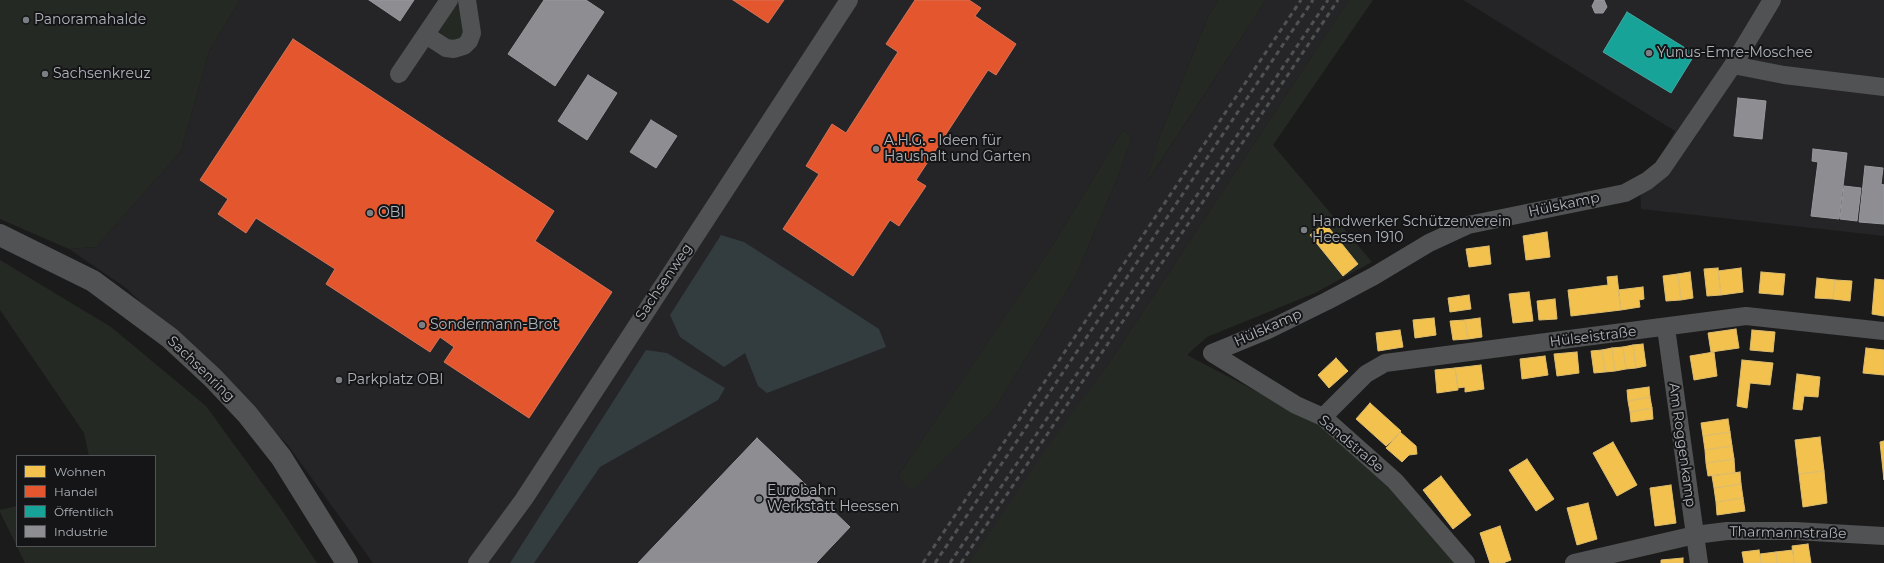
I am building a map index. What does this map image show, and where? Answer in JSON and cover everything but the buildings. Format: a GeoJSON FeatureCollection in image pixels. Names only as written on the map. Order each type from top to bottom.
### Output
{"type":"FeatureCollection","features":[{"type":"Feature","properties":{"kind":"street"},"geometry":{"type":"LineString","coordinates":[[399,74],[449,0]]}},
{"type":"Feature","properties":{"kind":"street"},"geometry":{"type":"LineString","coordinates":[[426,35],[446,48],[464,46],[472,33],[467,0]]}},
{"type":"Feature","properties":{"kind":"street","name":"Sachsenweg"},"geometry":{"type":"LineString","coordinates":[[477,563],[524,499],[849,0]]}},
{"type":"Feature","properties":{"kind":"street","name":"Hülskamp"},"geometry":{"type":"LineString","coordinates":[[1212,353],[1268,330],[1327,301],[1374,276],[1429,243],[1468,225],[1625,193],[1647,181],[1662,169],[1733,65],[1772,0]]}},
{"type":"Feature","properties":{"kind":"street"},"geometry":{"type":"LineString","coordinates":[[1733,65],[1784,75],[1884,87]]}},
{"type":"Feature","properties":{"kind":"street","name":"Sachsenring"},"geometry":{"type":"LineString","coordinates":[[0,235],[93,281],[170,338],[213,378],[247,414],[281,457],[347,563]]}},
{"type":"Feature","properties":{"kind":"street","name":"Hülseistraße"},"geometry":{"type":"LineString","coordinates":[[1322,417],[1366,374],[1385,363],[1666,328],[1746,316],[1884,330]]}},
{"type":"Feature","properties":{"kind":"street","name":"Am Roggenkamp"},"geometry":{"type":"LineString","coordinates":[[1666,328],[1699,563]]}},
{"type":"Feature","properties":{"kind":"street","name":"Sandstraße"},"geometry":{"type":"LineString","coordinates":[[1212,353],[1296,405],[1322,417],[1395,481],[1466,563]]}},
{"type":"Feature","properties":{"kind":"street","name":"Tharmannstraße"},"geometry":{"type":"LineString","coordinates":[[1574,563],[1695,535],[1742,529],[1884,536]]}},
{"type":"Feature","properties":{"kind":"shaded area"},"geometry":{"type":"Polygon","coordinates":[[[0,0],[240,0],[209,51],[181,151],[96,247],[69,249],[0,219],[0,0]]]}},
{"type":"Feature","properties":{"kind":"shaded area"},"geometry":{"type":"Polygon","coordinates":[[[240,0],[1218,0],[1209,15],[1159,138],[1148,181],[1266,0],[1349,0],[1109,363],[969,563],[373,563],[287,444],[126,288],[69,249],[96,247],[181,151],[209,51],[240,0]],[[1123,130],[1049,251],[898,476],[912,490],[996,407],[1076,275],[1118,176],[1132,137],[1123,130]]]}},
{"type":"Feature","properties":{"kind":"shaded area"},"geometry":{"type":"Polygon","coordinates":[[[1218,0],[1266,0],[1147,182],[1159,138],[1209,15],[1218,0]]]}},
{"type":"Feature","properties":{"kind":"shaded area"},"geometry":{"type":"Polygon","coordinates":[[[1349,0],[1373,0],[1273,145],[1372,262],[1315,293],[1207,337],[1187,355],[1292,410],[1310,415],[1395,492],[1456,563],[969,563],[1045,451],[1109,363],[1349,0]]]}},
{"type":"Feature","properties":{"kind":"shaded area"},"geometry":{"type":"Polygon","coordinates":[[[1463,0],[1884,0],[1884,236],[1641,209],[1640,176],[1656,165],[1675,131],[1463,0]]]}},
{"type":"Feature","properties":{"kind":"shaded area"},"geometry":{"type":"Polygon","coordinates":[[[454,8],[460,9],[463,32],[458,39],[448,40],[442,34],[441,25],[454,8]]]}},
{"type":"Feature","properties":{"kind":"shaded area"},"geometry":{"type":"Polygon","coordinates":[[[1123,130],[1132,137],[1118,176],[1076,275],[996,407],[912,491],[898,476],[1049,251],[1123,130]]]}},
{"type":"Feature","properties":{"kind":"shaded area"},"geometry":{"type":"Polygon","coordinates":[[[721,235],[744,242],[879,329],[886,347],[767,393],[758,386],[745,353],[724,367],[680,337],[670,315],[721,235]]]}},
{"type":"Feature","properties":{"kind":"shaded area"},"geometry":{"type":"Polygon","coordinates":[[[0,260],[111,327],[206,406],[281,509],[317,563],[25,563],[17,547],[156,547],[156,455],[89,455],[84,433],[0,310],[0,260]]]}},
{"type":"Feature","properties":{"kind":"shaded area"},"geometry":{"type":"Polygon","coordinates":[[[646,350],[667,353],[725,388],[718,400],[600,467],[534,563],[510,563],[646,350]]]}},
{"type":"Feature","properties":{"kind":"shaded area"},"geometry":{"type":"Polygon","coordinates":[[[16,506],[16,545],[0,512],[0,510],[16,506]]]}},
{"type":"Feature","properties":{"kind":"railway"},"geometry":{"type":"LineString","coordinates":[[923,563],[1301,0]]}},
{"type":"Feature","properties":{"kind":"railway"},"geometry":{"type":"LineString","coordinates":[[935,563],[1313,0]]}},
{"type":"Feature","properties":{"kind":"railway"},"geometry":{"type":"LineString","coordinates":[[950,563],[1328,0]]}},
{"type":"Feature","properties":{"kind":"railway"},"geometry":{"type":"LineString","coordinates":[[961,563],[1338,0]]}},
{"type":"Feature","properties":{"kind":"place","name":"Panoramahalde"},"geometry":{"type":"Point","coordinates":[26,20]}},
{"type":"Feature","properties":{"kind":"place","name":"Yunus-Emre-Moschee"},"geometry":{"type":"Point","coordinates":[1649,53]}},
{"type":"Feature","properties":{"kind":"place","name":"Sachsenkreuz"},"geometry":{"type":"Point","coordinates":[45,74]}},
{"type":"Feature","properties":{"kind":"place","name":"A.H.G. - Ideen für Haushalt und Garten"},"geometry":{"type":"Point","coordinates":[876,149]}},
{"type":"Feature","properties":{"kind":"place","name":"OBI"},"geometry":{"type":"Point","coordinates":[370,213]}},
{"type":"Feature","properties":{"kind":"place","name":"Handwerker Schützenverein Heessen 1910"},"geometry":{"type":"Point","coordinates":[1304,230]}},
{"type":"Feature","properties":{"kind":"place","name":"Sondermann-Brot"},"geometry":{"type":"Point","coordinates":[422,325]}},
{"type":"Feature","properties":{"kind":"place","name":"Parkplatz OBI"},"geometry":{"type":"Point","coordinates":[339,380]}},
{"type":"Feature","properties":{"kind":"place","name":"Eurobahn Werkstatt Heessen"},"geometry":{"type":"Point","coordinates":[759,499]}}]}
